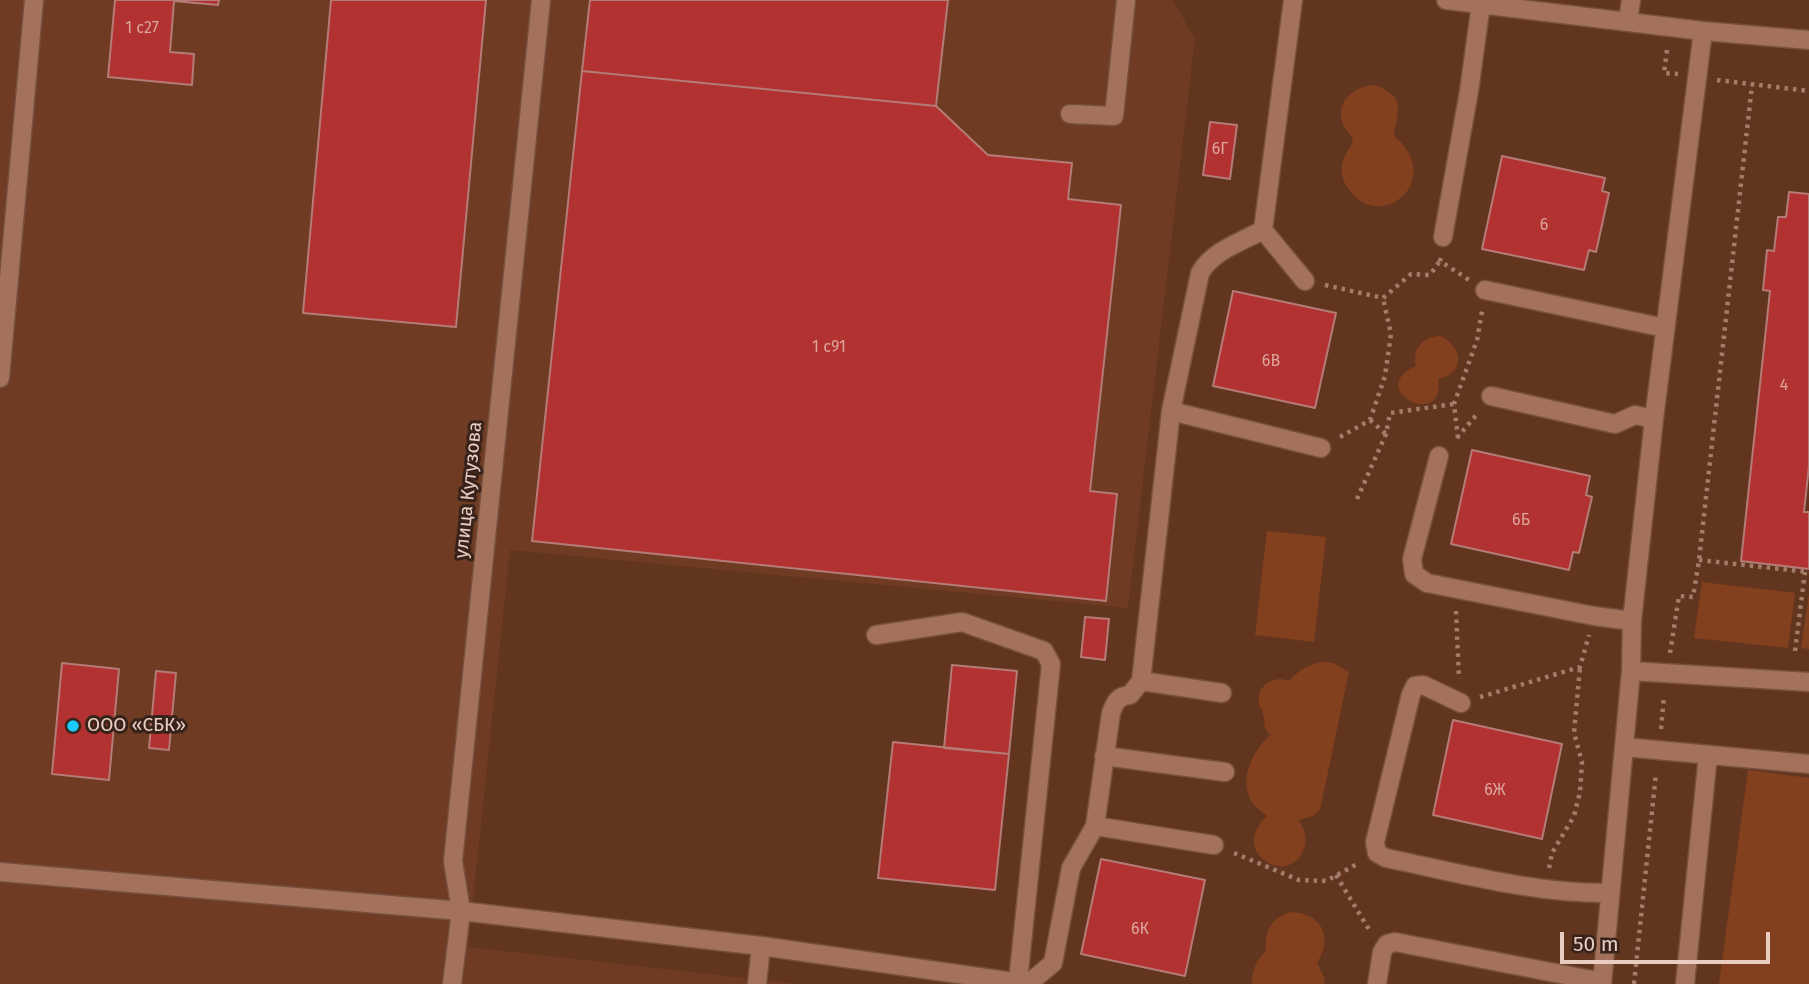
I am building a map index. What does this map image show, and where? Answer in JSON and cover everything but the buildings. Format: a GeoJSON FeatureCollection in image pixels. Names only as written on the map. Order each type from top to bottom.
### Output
{"type":"FeatureCollection","features":[{"type":"Feature","properties":{"kind":"street"},"geometry":{"type":"LineString","coordinates":[[0,378],[34,0]]}},
{"type":"Feature","properties":{"kind":"street","name":"улица Кутузова"},"geometry":{"type":"LineString","coordinates":[[452,984],[461,911],[453,861],[541,0]]}},
{"type":"Feature","properties":{"kind":"street"},"geometry":{"type":"LineString","coordinates":[[1070,114],[1114,116],[1126,0]]}},
{"type":"Feature","properties":{"kind":"street"},"geometry":{"type":"LineString","coordinates":[[1293,0],[1263,230],[1305,281]]}},
{"type":"Feature","properties":{"kind":"street"},"geometry":{"type":"LineString","coordinates":[[1446,0],[1703,31],[1809,40]]}},
{"type":"Feature","properties":{"kind":"street"},"geometry":{"type":"LineString","coordinates":[[1628,21],[1631,0]]}},
{"type":"Feature","properties":{"kind":"street"},"geometry":{"type":"LineString","coordinates":[[1443,237],[1469,91],[1481,4]]}},
{"type":"Feature","properties":{"kind":"street"},"geometry":{"type":"LineString","coordinates":[[1377,984],[1382,952],[1387,944],[1395,942],[1602,983],[1631,671],[1632,621],[1654,419],[1703,31]]}},
{"type":"Feature","properties":{"kind":"street"},"geometry":{"type":"LineString","coordinates":[[0,872],[461,911],[761,946],[1025,983],[1053,963],[1072,868],[1095,826],[1111,713],[1115,703],[1122,696],[1130,695],[1141,681],[1171,411],[1200,273],[1216,254],[1263,230]]}},
{"type":"Feature","properties":{"kind":"street"},"geometry":{"type":"LineString","coordinates":[[1485,290],[1665,328]]}},
{"type":"Feature","properties":{"kind":"street"},"geometry":{"type":"LineString","coordinates":[[1491,396],[1615,424],[1635,415],[1654,419]]}},
{"type":"Feature","properties":{"kind":"street"},"geometry":{"type":"LineString","coordinates":[[1171,411],[1321,448]]}},
{"type":"Feature","properties":{"kind":"street"},"geometry":{"type":"LineString","coordinates":[[1439,456],[1412,559],[1415,574],[1427,583],[1594,617],[1632,621]]}},
{"type":"Feature","properties":{"kind":"street"},"geometry":{"type":"LineString","coordinates":[[876,635],[962,622],[1044,651],[1051,664],[1025,983]]}},
{"type":"Feature","properties":{"kind":"street"},"geometry":{"type":"LineString","coordinates":[[1631,671],[1809,682]]}},
{"type":"Feature","properties":{"kind":"street"},"geometry":{"type":"LineString","coordinates":[[1141,681],[1222,693]]}},
{"type":"Feature","properties":{"kind":"street"},"geometry":{"type":"LineString","coordinates":[[1461,703],[1423,685],[1415,686],[1410,694],[1375,842],[1377,853],[1386,858],[1545,889],[1578,893],[1610,892]]}},
{"type":"Feature","properties":{"kind":"street"},"geometry":{"type":"LineString","coordinates":[[1624,747],[1809,764]]}},
{"type":"Feature","properties":{"kind":"street"},"geometry":{"type":"LineString","coordinates":[[1685,984],[1708,755]]}},
{"type":"Feature","properties":{"kind":"street"},"geometry":{"type":"LineString","coordinates":[[1104,756],[1224,772]]}},
{"type":"Feature","properties":{"kind":"street"},"geometry":{"type":"LineString","coordinates":[[1095,826],[1214,845]]}},
{"type":"Feature","properties":{"kind":"street"},"geometry":{"type":"LineString","coordinates":[[757,984],[761,946]]}},
{"type":"Feature","properties":{"kind":"path"},"geometry":{"type":"LineString","coordinates":[[1664,73],[1809,91]]}},
{"type":"Feature","properties":{"kind":"path"},"geometry":{"type":"LineString","coordinates":[[1752,85],[1699,560],[1807,572],[1795,651]]}},
{"type":"Feature","properties":{"kind":"path"},"geometry":{"type":"LineString","coordinates":[[1383,298],[1411,274],[1430,275],[1440,261],[1443,237]]}},
{"type":"Feature","properties":{"kind":"path"},"geometry":{"type":"LineString","coordinates":[[1440,261],[1485,290],[1477,340],[1454,404],[1458,438]]}},
{"type":"Feature","properties":{"kind":"path"},"geometry":{"type":"LineString","coordinates":[[1305,281],[1383,298]]}},
{"type":"Feature","properties":{"kind":"path"},"geometry":{"type":"LineString","coordinates":[[1321,448],[1370,420],[1385,376],[1391,334],[1383,298]]}},
{"type":"Feature","properties":{"kind":"path"},"geometry":{"type":"LineString","coordinates":[[1439,456],[1458,438],[1491,396]]}},
{"type":"Feature","properties":{"kind":"path"},"geometry":{"type":"LineString","coordinates":[[1357,499],[1387,434],[1390,413],[1454,404]]}},
{"type":"Feature","properties":{"kind":"path"},"geometry":{"type":"LineString","coordinates":[[1370,420],[1387,434]]}},
{"type":"Feature","properties":{"kind":"path"},"geometry":{"type":"LineString","coordinates":[[1455,589],[1461,703],[1580,667]]}},
{"type":"Feature","properties":{"kind":"path"},"geometry":{"type":"LineString","coordinates":[[1545,889],[1552,853],[1574,816],[1580,792],[1582,762],[1574,733],[1580,667],[1594,617]]}},
{"type":"Feature","properties":{"kind":"path"},"geometry":{"type":"LineString","coordinates":[[1214,845],[1299,880],[1326,880],[1377,853]]}},
{"type":"Feature","properties":{"kind":"path"},"geometry":{"type":"LineString","coordinates":[[1336,876],[1382,952]]}},
{"type":"Feature","properties":{"kind":"shaded area"},"geometry":{"type":"Polygon","coordinates":[[[0,0],[1173,0],[1195,39],[1128,608],[510,550],[468,947],[798,984],[0,984],[0,0]]]}},
{"type":"Feature","properties":{"kind":"shaded area"},"geometry":{"type":"Polygon","coordinates":[[[1375,85],[1396,100],[1398,112],[1394,136],[1408,152],[1414,169],[1411,183],[1404,195],[1392,203],[1378,206],[1363,202],[1350,191],[1343,179],[1342,169],[1353,141],[1342,121],[1342,106],[1355,91],[1375,85]]]}},
{"type":"Feature","properties":{"kind":"shaded area"},"geometry":{"type":"Polygon","coordinates":[[[1440,336],[1454,346],[1457,366],[1453,372],[1438,379],[1437,394],[1431,402],[1421,404],[1410,401],[1402,394],[1398,385],[1402,376],[1416,366],[1416,354],[1420,345],[1440,336]]]}},
{"type":"Feature","properties":{"kind":"shaded area"},"geometry":{"type":"Polygon","coordinates":[[[1267,531],[1326,537],[1314,642],[1255,635],[1267,531]]]}},
{"type":"Feature","properties":{"kind":"shaded area"},"geometry":{"type":"Polygon","coordinates":[[[1702,582],[1795,593],[1788,648],[1694,638],[1702,582]]]}},
{"type":"Feature","properties":{"kind":"shaded area"},"geometry":{"type":"Polygon","coordinates":[[[1809,594],[1809,649],[1801,648],[1809,594]]]}},
{"type":"Feature","properties":{"kind":"shaded area"},"geometry":{"type":"Polygon","coordinates":[[[1322,662],[1333,663],[1349,672],[1320,810],[1313,816],[1298,820],[1304,831],[1305,843],[1296,861],[1286,866],[1275,865],[1257,852],[1254,842],[1257,829],[1267,816],[1251,801],[1247,783],[1253,757],[1270,735],[1259,705],[1260,692],[1272,681],[1289,681],[1304,668],[1322,662]]]}},
{"type":"Feature","properties":{"kind":"shaded area"},"geometry":{"type":"Polygon","coordinates":[[[1748,770],[1809,778],[1809,984],[1719,984],[1748,770]]]}},
{"type":"Feature","properties":{"kind":"shaded area"},"geometry":{"type":"Polygon","coordinates":[[[1292,912],[1311,917],[1322,929],[1324,945],[1317,963],[1325,979],[1324,984],[1252,984],[1255,966],[1266,951],[1268,931],[1279,917],[1292,912]]]}},
{"type":"Feature","properties":{"kind":"place","name":"ООО «СБК»"},"geometry":{"type":"Point","coordinates":[73,726]}}]}
